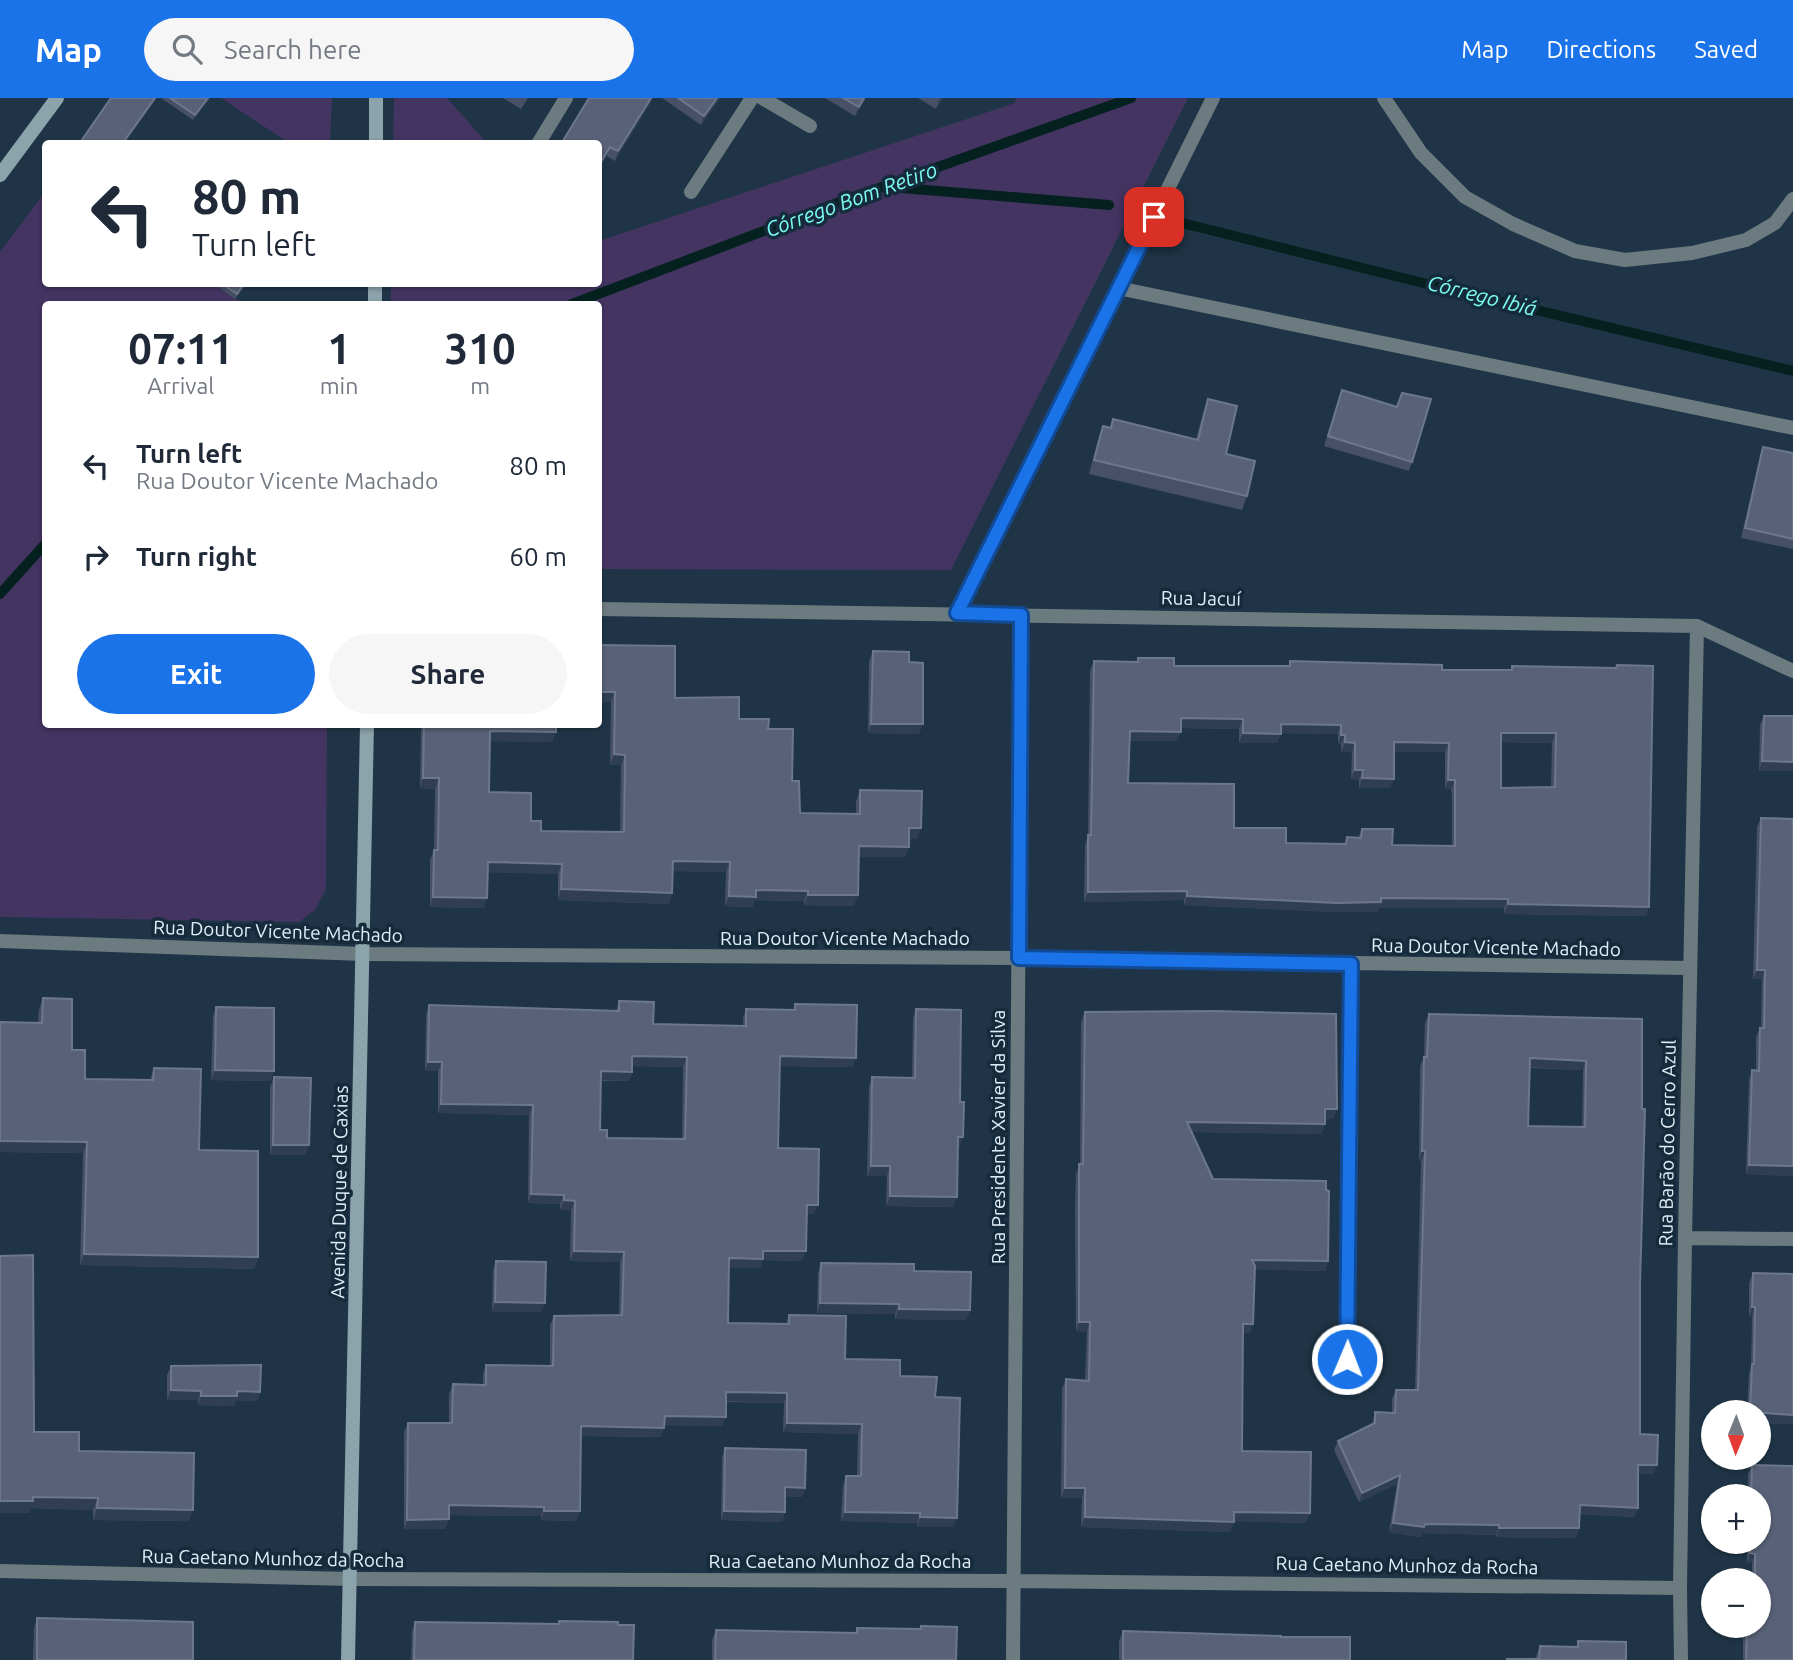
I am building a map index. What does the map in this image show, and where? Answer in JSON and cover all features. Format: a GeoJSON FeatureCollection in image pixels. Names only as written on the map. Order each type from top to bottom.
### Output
{"type":"FeatureCollection","features":[{"type":"Feature","properties":{"kind":"street"},"geometry":{"type":"LineString","coordinates":[[0,175],[57,98]]}},
{"type":"Feature","properties":{"kind":"street"},"geometry":{"type":"LineString","coordinates":[[376,98],[376,140]]}},
{"type":"Feature","properties":{"kind":"street"},"geometry":{"type":"LineString","coordinates":[[540,140],[566,98]]}},
{"type":"Feature","properties":{"kind":"street"},"geometry":{"type":"LineString","coordinates":[[691,192],[752,98]]}},
{"type":"Feature","properties":{"kind":"street"},"geometry":{"type":"LineString","coordinates":[[762,98],[810,126]]}},
{"type":"Feature","properties":{"kind":"street"},"geometry":{"type":"LineString","coordinates":[[957,613],[1213,98]]}},
{"type":"Feature","properties":{"kind":"street"},"geometry":{"type":"LineString","coordinates":[[1384,98],[1421,153],[1465,197],[1513,224],[1574,251],[1625,260],[1692,253],[1746,240],[1775,223],[1793,199]]}},
{"type":"Feature","properties":{"kind":"street"},"geometry":{"type":"LineString","coordinates":[[1118,288],[1793,428]]}},
{"type":"Feature","properties":{"kind":"street","name":"Rua Jacuí"},"geometry":{"type":"LineString","coordinates":[[602,609],[1697,626],[1793,671]]}},
{"type":"Feature","properties":{"kind":"street","name":"Rua Presidente Xavier da Silva"},"geometry":{"type":"LineString","coordinates":[[1013,1660],[1021,615]]}},
{"type":"Feature","properties":{"kind":"street","name":"Rua Barão do Cerro Azul"},"geometry":{"type":"LineString","coordinates":[[1681,1660],[1689,968],[1697,626]]}},
{"type":"Feature","properties":{"kind":"street","name":"Avenida Duque de Caxias"},"geometry":{"type":"LineString","coordinates":[[348,1660],[367,728]]}},
{"type":"Feature","properties":{"kind":"street","name":"Rua Doutor Vicente Machado"},"geometry":{"type":"LineString","coordinates":[[0,941],[363,954],[1019,958],[1689,968]]}},
{"type":"Feature","properties":{"kind":"street"},"geometry":{"type":"LineString","coordinates":[[1347,1359],[1351,964]]}},
{"type":"Feature","properties":{"kind":"street"},"geometry":{"type":"LineString","coordinates":[[1685,1238],[1793,1239]]}},
{"type":"Feature","properties":{"kind":"street","name":"Rua Caetano Munhoz da Rocha"},"geometry":{"type":"LineString","coordinates":[[0,1571],[350,1579],[1014,1581],[1680,1588]]}},
{"type":"Feature","properties":{"kind":"shaded area"},"geometry":{"type":"Polygon","coordinates":[[[221,98],[332,98],[330,140],[284,140],[221,98]]]}},
{"type":"Feature","properties":{"kind":"shaded area"},"geometry":{"type":"Polygon","coordinates":[[[394,98],[447,98],[484,140],[393,140],[394,98]]]}},
{"type":"Feature","properties":{"kind":"shaded area"},"geometry":{"type":"Polygon","coordinates":[[[1016,98],[1188,98],[951,570],[602,569],[602,301],[391,301],[391,287],[602,287],[602,240],[1015,103],[1016,98]]]}},
{"type":"Feature","properties":{"kind":"shaded area"},"geometry":{"type":"Polygon","coordinates":[[[42,196],[42,287],[217,287],[242,301],[42,301],[42,728],[327,728],[326,889],[315,910],[299,922],[0,917],[0,252],[42,196]]]}},
{"type":"Feature","properties":{"kind":"building"},"geometry":{"type":"Polygon","coordinates":[[[111,98],[155,98],[125,140],[82,140],[111,98]]]}},
{"type":"Feature","properties":{"kind":"building"},"geometry":{"type":"Polygon","coordinates":[[[170,98],[208,98],[195,115],[170,98]]]}},
{"type":"Feature","properties":{"kind":"building"},"geometry":{"type":"Polygon","coordinates":[[[589,98],[651,98],[618,151],[610,147],[602,160],[602,140],[563,140],[589,98]]]}},
{"type":"Feature","properties":{"kind":"building"},"geometry":{"type":"Polygon","coordinates":[[[678,98],[717,98],[704,116],[678,98]]]}},
{"type":"Feature","properties":{"kind":"building"},"geometry":{"type":"Polygon","coordinates":[[[843,98],[864,98],[859,107],[843,98]]]}},
{"type":"Feature","properties":{"kind":"building"},"geometry":{"type":"Polygon","coordinates":[[[226,287],[242,287],[237,294],[226,287]]]}},
{"type":"Feature","properties":{"kind":"building"},"geometry":{"type":"Polygon","coordinates":[[[1342,390],[1397,407],[1402,393],[1431,399],[1412,462],[1328,436],[1342,390]]]}},
{"type":"Feature","properties":{"kind":"building"},"geometry":{"type":"Polygon","coordinates":[[[1208,399],[1237,406],[1226,454],[1255,461],[1247,496],[1094,460],[1103,426],[1111,428],[1113,419],[1198,440],[1208,399]]]}},
{"type":"Feature","properties":{"kind":"building"},"geometry":{"type":"Polygon","coordinates":[[[1763,447],[1793,453],[1793,539],[1745,528],[1763,447]]]}},
{"type":"Feature","properties":{"kind":"building"},"geometry":{"type":"Polygon","coordinates":[[[602,645],[675,646],[675,698],[739,697],[739,719],[769,719],[768,729],[793,729],[792,781],[799,781],[800,813],[860,814],[860,790],[922,791],[921,828],[909,828],[909,847],[859,846],[858,895],[808,895],[808,891],[756,890],[756,897],[729,896],[730,862],[673,861],[672,893],[561,889],[562,864],[488,862],[487,898],[433,897],[434,850],[438,850],[439,778],[423,778],[424,728],[556,728],[556,732],[490,731],[489,792],[531,793],[531,821],[541,821],[541,831],[624,832],[625,755],[614,754],[615,692],[602,692],[602,645]]]}},
{"type":"Feature","properties":{"kind":"building"},"geometry":{"type":"Polygon","coordinates":[[[873,651],[909,652],[909,662],[923,663],[923,724],[871,724],[873,651]]]}},
{"type":"Feature","properties":{"kind":"building"},"geometry":{"type":"Polygon","coordinates":[[[1138,658],[1174,658],[1174,666],[1290,666],[1290,661],[1442,665],[1442,670],[1512,670],[1512,666],[1653,666],[1649,907],[1508,904],[1508,899],[1381,898],[1381,902],[1337,903],[1187,896],[1187,891],[1088,892],[1094,661],[1138,662],[1138,658]],[[1181,718],[1181,732],[1130,731],[1128,783],[1234,784],[1234,828],[1286,828],[1286,843],[1346,844],[1347,837],[1361,838],[1362,829],[1393,829],[1392,845],[1455,846],[1455,780],[1448,780],[1449,743],[1394,742],[1394,779],[1362,778],[1363,770],[1355,770],[1355,743],[1345,742],[1345,735],[1341,735],[1341,725],[1281,724],[1281,734],[1243,733],[1243,719],[1181,718]],[[1501,733],[1501,788],[1555,787],[1556,733],[1501,733]]]}},
{"type":"Feature","properties":{"kind":"building"},"geometry":{"type":"Polygon","coordinates":[[[1764,716],[1793,716],[1793,762],[1762,761],[1764,716]]]}},
{"type":"Feature","properties":{"kind":"building"},"geometry":{"type":"Polygon","coordinates":[[[1761,818],[1793,819],[1793,1166],[1749,1165],[1752,1070],[1759,1071],[1760,1028],[1764,1028],[1765,970],[1757,970],[1761,818]]]}},
{"type":"Feature","properties":{"kind":"building"},"geometry":{"type":"Polygon","coordinates":[[[43,998],[72,999],[72,1050],[85,1050],[85,1079],[153,1080],[154,1068],[201,1069],[199,1150],[258,1151],[258,1257],[84,1254],[87,1142],[0,1141],[0,1022],[42,1023],[43,998]]]}},
{"type":"Feature","properties":{"kind":"building"},"geometry":{"type":"Polygon","coordinates":[[[619,1001],[654,1002],[653,1024],[746,1026],[746,1009],[795,1010],[795,1004],[857,1005],[856,1058],[780,1056],[778,1148],[819,1149],[818,1205],[807,1205],[806,1251],[763,1251],[763,1259],[729,1258],[728,1323],[789,1324],[789,1315],[846,1316],[845,1359],[900,1360],[900,1376],[937,1377],[935,1397],[960,1398],[957,1518],[920,1517],[920,1513],[845,1512],[846,1476],[861,1476],[862,1424],[787,1423],[787,1393],[726,1392],[726,1417],[665,1416],[664,1428],[581,1426],[580,1511],[544,1511],[544,1507],[449,1505],[449,1519],[407,1520],[408,1423],[452,1423],[453,1384],[486,1385],[486,1365],[553,1366],[554,1316],[622,1315],[624,1252],[574,1251],[575,1201],[564,1200],[564,1195],[531,1194],[533,1105],[441,1104],[442,1062],[428,1062],[429,1005],[619,1011],[619,1001]],[[632,1056],[632,1072],[601,1071],[600,1130],[607,1130],[607,1138],[685,1139],[687,1057],[632,1056]]]}},
{"type":"Feature","properties":{"kind":"building"},"geometry":{"type":"Polygon","coordinates":[[[216,1007],[274,1008],[274,1071],[215,1070],[216,1007]]]}},
{"type":"Feature","properties":{"kind":"building"},"geometry":{"type":"Polygon","coordinates":[[[916,1009],[961,1010],[960,1102],[964,1102],[963,1137],[958,1137],[957,1197],[890,1196],[890,1166],[871,1166],[872,1077],[915,1078],[916,1009]]]}},
{"type":"Feature","properties":{"kind":"building"},"geometry":{"type":"Polygon","coordinates":[[[1085,1012],[1336,1014],[1337,1109],[1325,1109],[1325,1124],[1187,1122],[1213,1179],[1326,1181],[1326,1190],[1329,1191],[1328,1261],[1252,1260],[1255,1266],[1253,1324],[1243,1324],[1242,1451],[1311,1452],[1310,1513],[1234,1512],[1234,1522],[1085,1517],[1085,1488],[1065,1488],[1066,1379],[1089,1381],[1090,1322],[1079,1322],[1079,1164],[1083,1164],[1085,1012]]]}},
{"type":"Feature","properties":{"kind":"building"},"geometry":{"type":"Polygon","coordinates":[[[1429,1014],[1642,1019],[1642,1109],[1645,1109],[1640,1284],[1640,1434],[1658,1435],[1657,1465],[1638,1465],[1638,1508],[1580,1505],[1579,1528],[1425,1524],[1424,1527],[1393,1523],[1400,1475],[1362,1493],[1338,1441],[1375,1423],[1375,1412],[1395,1413],[1396,1390],[1418,1390],[1425,1151],[1422,1151],[1424,1057],[1427,1057],[1429,1014]],[[1530,1058],[1528,1126],[1585,1127],[1586,1061],[1530,1058]]]}},
{"type":"Feature","properties":{"kind":"building"},"geometry":{"type":"Polygon","coordinates":[[[274,1077],[311,1078],[309,1145],[273,1145],[274,1077]]]}},
{"type":"Feature","properties":{"kind":"building"},"geometry":{"type":"Polygon","coordinates":[[[33,1255],[34,1432],[79,1432],[79,1451],[194,1453],[193,1510],[97,1508],[98,1498],[33,1497],[33,1501],[0,1501],[0,1256],[33,1255]]]}},
{"type":"Feature","properties":{"kind":"building"},"geometry":{"type":"Polygon","coordinates":[[[496,1261],[546,1262],[545,1303],[495,1302],[496,1261]]]}},
{"type":"Feature","properties":{"kind":"building"},"geometry":{"type":"Polygon","coordinates":[[[821,1263],[914,1264],[914,1271],[971,1272],[970,1310],[899,1309],[899,1304],[820,1303],[821,1263]]]}},
{"type":"Feature","properties":{"kind":"building"},"geometry":{"type":"Polygon","coordinates":[[[1753,1273],[1793,1274],[1793,1415],[1771,1413],[1771,1400],[1750,1400],[1755,1307],[1752,1307],[1753,1273]]]}},
{"type":"Feature","properties":{"kind":"building"},"geometry":{"type":"Polygon","coordinates":[[[261,1365],[260,1392],[237,1391],[237,1396],[201,1396],[201,1391],[171,1390],[171,1366],[261,1365]]]}},
{"type":"Feature","properties":{"kind":"building"},"geometry":{"type":"Polygon","coordinates":[[[725,1448],[806,1450],[805,1488],[785,1487],[785,1512],[724,1511],[725,1448]]]}},
{"type":"Feature","properties":{"kind":"building"},"geometry":{"type":"Polygon","coordinates":[[[1771,1465],[1793,1466],[1793,1660],[1746,1660],[1747,1638],[1771,1638],[1771,1568],[1755,1568],[1755,1554],[1771,1554],[1771,1484],[1751,1484],[1752,1470],[1771,1470],[1771,1465]]]}},
{"type":"Feature","properties":{"kind":"building"},"geometry":{"type":"Polygon","coordinates":[[[37,1618],[193,1622],[193,1660],[37,1660],[37,1618]]]}},
{"type":"Feature","properties":{"kind":"building"},"geometry":{"type":"Polygon","coordinates":[[[559,1621],[618,1622],[618,1625],[634,1625],[633,1660],[414,1660],[415,1622],[559,1624],[559,1621]]]}},
{"type":"Feature","properties":{"kind":"building"},"geometry":{"type":"Polygon","coordinates":[[[921,1626],[957,1627],[956,1660],[715,1660],[716,1630],[857,1633],[857,1628],[921,1629],[921,1626]]]}},
{"type":"Feature","properties":{"kind":"building"},"geometry":{"type":"Polygon","coordinates":[[[1123,1631],[1350,1637],[1350,1660],[1123,1660],[1123,1631]]]}},
{"type":"Feature","properties":{"kind":"building"},"geometry":{"type":"Polygon","coordinates":[[[1578,1641],[1626,1642],[1626,1660],[1507,1660],[1539,1659],[1540,1646],[1578,1647],[1578,1641]]]}},
{"type":"Feature","properties":{"kind":"waterway","name":"Córrego Bom Retiro"},"geometry":{"type":"LineString","coordinates":[[580,301],[840,202],[1131,98]]}},
{"type":"Feature","properties":{"kind":"waterway","name":"Córrego Ibiá"},"geometry":{"type":"LineString","coordinates":[[889,187],[1109,205]]}},
{"type":"Feature","properties":{"kind":"waterway","name":"Córrego Ibiá"},"geometry":{"type":"LineString","coordinates":[[1170,220],[1793,371]]}},
{"type":"Feature","properties":{"kind":"waterway","name":"Córrego Bom Retiro"},"geometry":{"type":"LineString","coordinates":[[0,594],[42,547]]}},
{"type":"Feature","properties":{"kind":"route"},"geometry":{"type":"LineString","coordinates":[[1154,217],[957,613],[1021,615],[1019,958],[1351,964],[1347,1359]]}}]}
